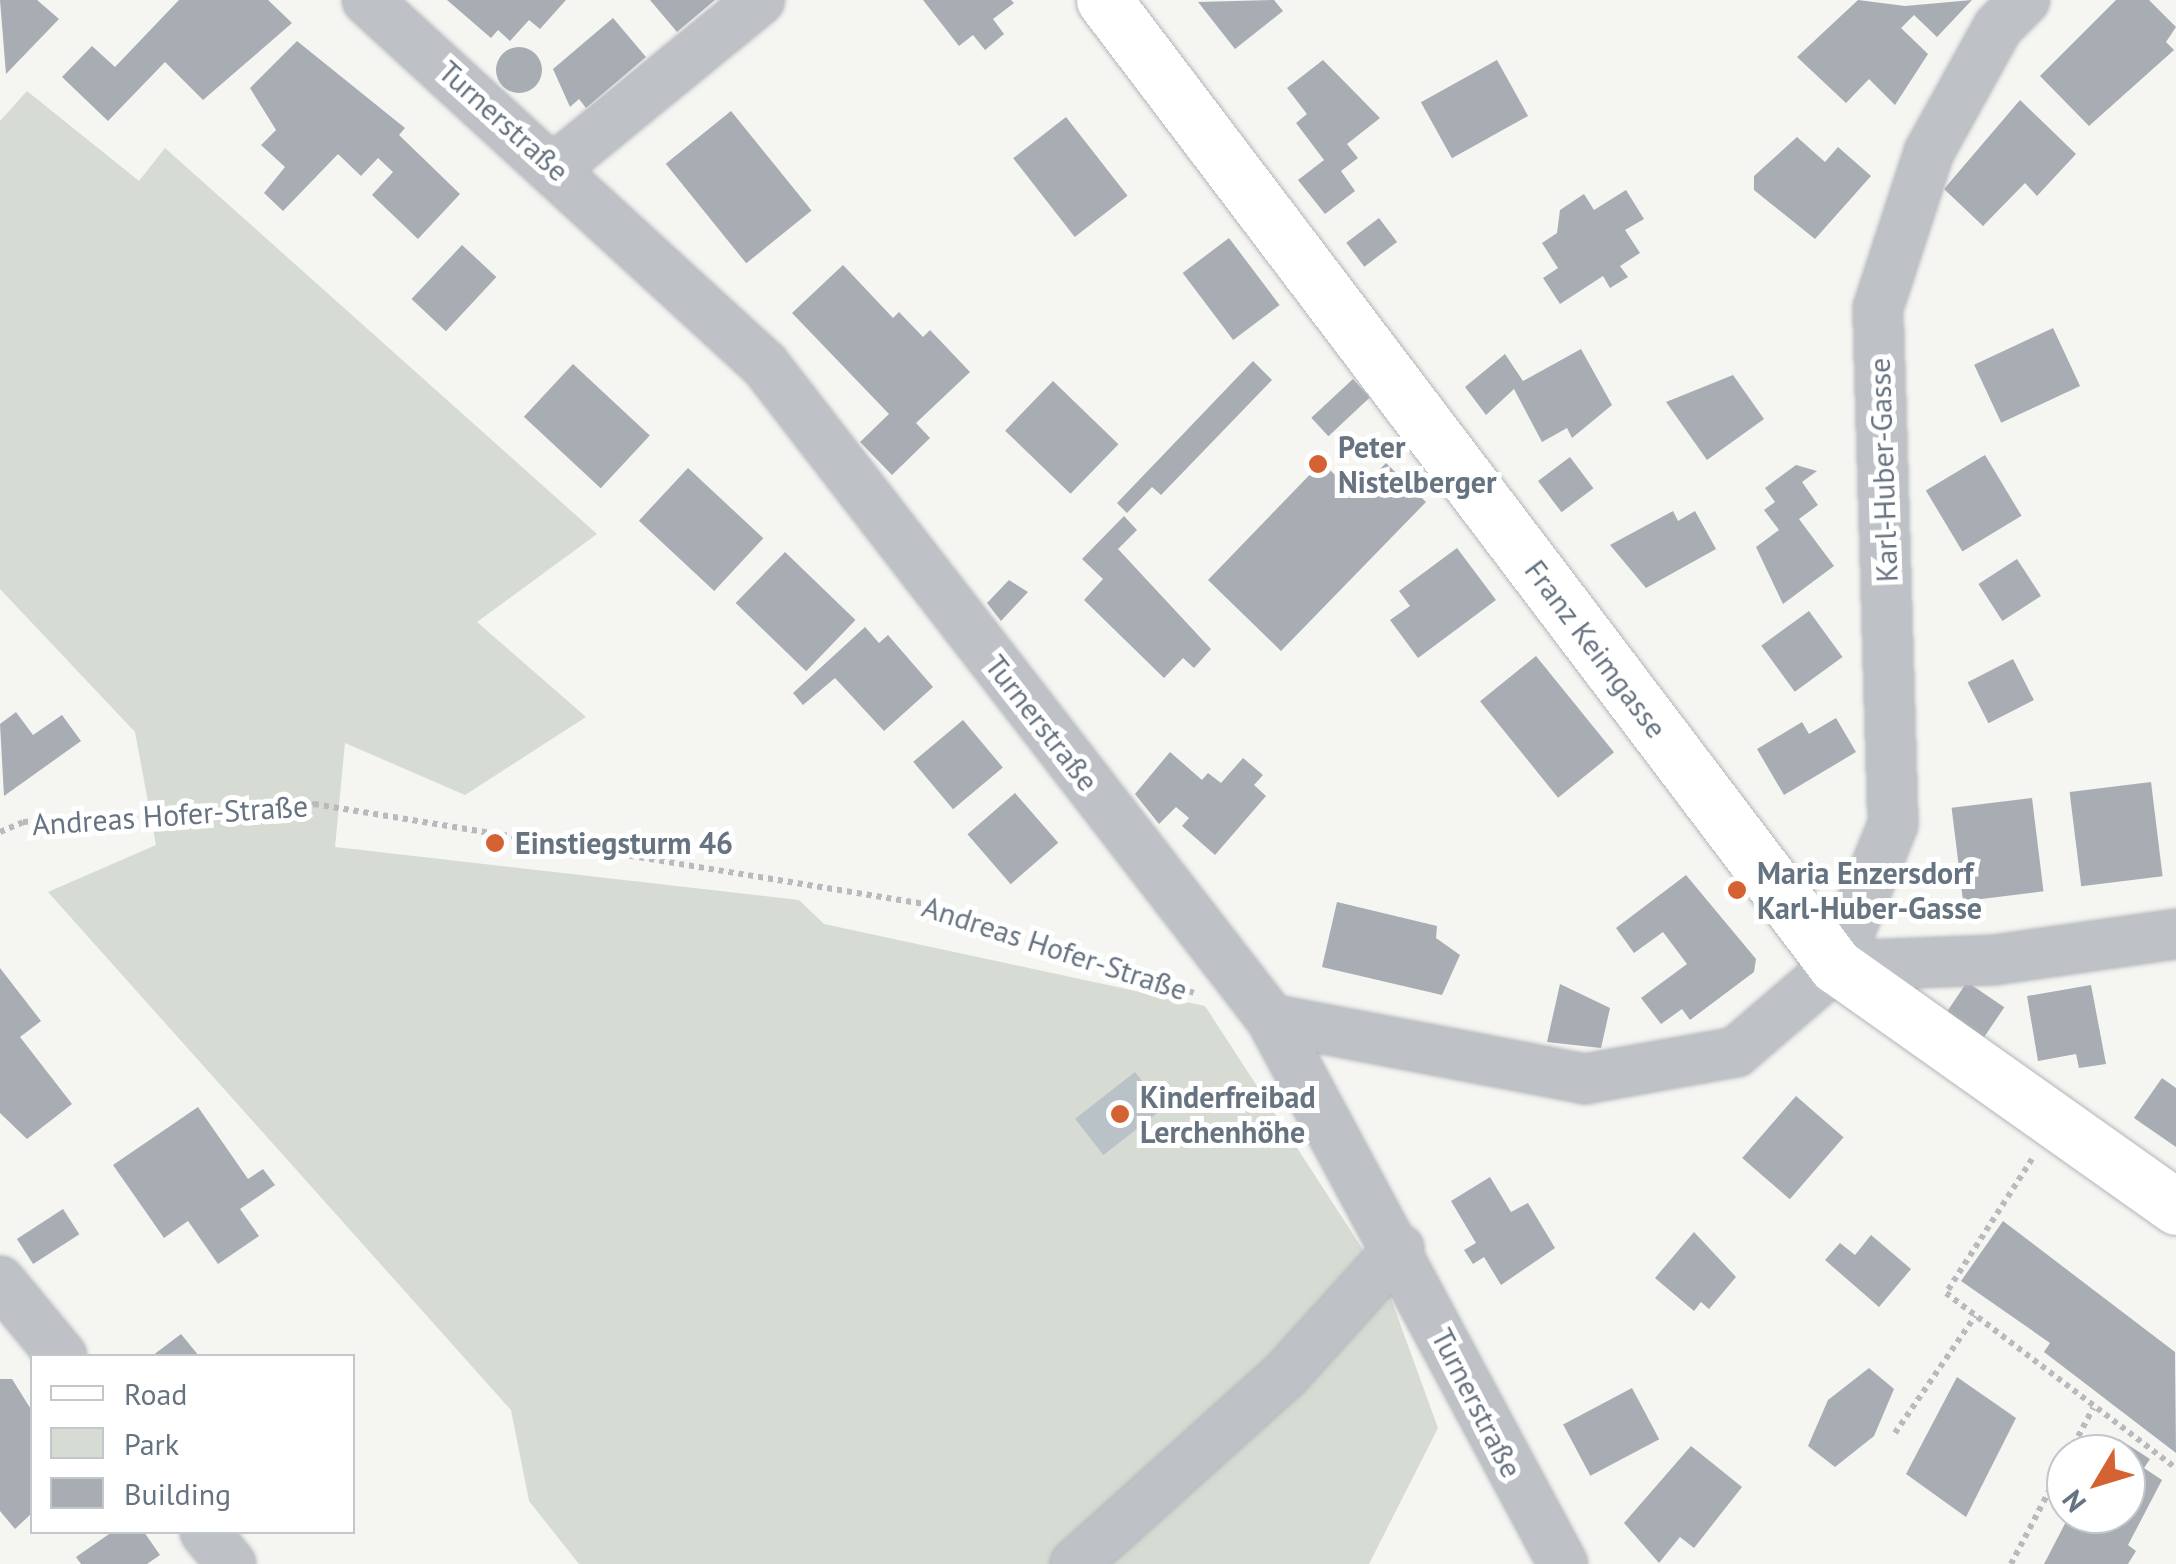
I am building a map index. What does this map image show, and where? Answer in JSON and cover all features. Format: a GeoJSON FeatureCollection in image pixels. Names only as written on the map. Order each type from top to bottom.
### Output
{"type":"FeatureCollection","features":[{"type":"Feature","properties":{"kind":"main road","name":"Franz Keimgasse"},"geometry":{"type":"LineString","coordinates":[[1104,0],[1836,966],[2176,1207]]}},
{"type":"Feature","properties":{"kind":"street","name":"Turnerstraße"},"geometry":{"type":"LineString","coordinates":[[367,0],[557,166],[764,365],[1271,1019],[1563,1564]]}},
{"type":"Feature","properties":{"kind":"street"},"geometry":{"type":"LineString","coordinates":[[557,166],[760,0]]}},
{"type":"Feature","properties":{"kind":"street","name":"Karl-Huber-Gasse"},"geometry":{"type":"LineString","coordinates":[[1836,966],[1893,824],[1878,308],[1929,152],[1998,27],[2025,0]]}},
{"type":"Feature","properties":{"kind":"street"},"geometry":{"type":"LineString","coordinates":[[1271,1019],[1585,1079],[1736,1052],[1836,966],[1994,960],[2176,934]]}},
{"type":"Feature","properties":{"kind":"street"},"geometry":{"type":"LineString","coordinates":[[1075,1564],[1286,1374],[1398,1250]]}},
{"type":"Feature","properties":{"kind":"street"},"geometry":{"type":"LineString","coordinates":[[0,1280],[60,1354]]}},
{"type":"Feature","properties":{"kind":"street"},"geometry":{"type":"LineString","coordinates":[[207,1534],[231,1564]]}},
{"type":"Feature","properties":{"kind":"path","name":"Andreas Hofer-Straße"},"geometry":{"type":"LineString","coordinates":[[0,832],[23,822],[314,804],[943,906],[1271,1019]]}},
{"type":"Feature","properties":{"kind":"path"},"geometry":{"type":"LineString","coordinates":[[2056,1122],[1946,1293],[2176,1468]]}},
{"type":"Feature","properties":{"kind":"path"},"geometry":{"type":"LineString","coordinates":[[1895,1433],[1975,1316]]}},
{"type":"Feature","properties":{"kind":"path"},"geometry":{"type":"LineString","coordinates":[[2079,1434],[2093,1408]]}},
{"type":"Feature","properties":{"kind":"path"},"geometry":{"type":"LineString","coordinates":[[2010,1564],[2046,1496]]}},
{"type":"Feature","properties":{"kind":"green space"},"geometry":{"type":"Polygon","coordinates":[[[27,91],[139,181],[165,148],[597,534],[477,622],[586,717],[465,795],[345,743],[335,847],[799,900],[824,924],[1205,1006],[1386,1285],[1438,1428],[1369,1564],[579,1564],[529,1501],[511,1410],[48,892],[156,845],[135,732],[0,589],[0,121],[27,91]]]}},
{"type":"Feature","properties":{"kind":"shaded area","name":"Kinderfreibad Lerchenhöhe"},"geometry":{"type":"Polygon","coordinates":[[[1135,1072],[1163,1108],[1103,1155],[1075,1119],[1135,1072]]]}},
{"type":"Feature","properties":{"kind":"building"},"geometry":{"type":"Polygon","coordinates":[[[0,0],[37,0],[59,19],[6,74],[0,0]]]}},
{"type":"Feature","properties":{"kind":"building"},"geometry":{"type":"Polygon","coordinates":[[[179,0],[268,0],[292,23],[203,100],[165,62],[108,121],[62,77],[92,46],[115,67],[179,0]]]}},
{"type":"Feature","properties":{"kind":"building"},"geometry":{"type":"Polygon","coordinates":[[[447,0],[566,0],[540,29],[529,20],[510,41],[498,30],[491,38],[447,0]]]}},
{"type":"Feature","properties":{"kind":"building"},"geometry":{"type":"Polygon","coordinates":[[[650,0],[715,0],[677,32],[650,0]]]}},
{"type":"Feature","properties":{"kind":"building"},"geometry":{"type":"Polygon","coordinates":[[[923,0],[1014,3],[993,19],[1004,34],[985,50],[973,35],[959,46],[923,0]]]}},
{"type":"Feature","properties":{"kind":"building"},"geometry":{"type":"Polygon","coordinates":[[[1274,0],[1283,11],[1235,49],[1198,2],[1274,0]]]}},
{"type":"Feature","properties":{"kind":"building"},"geometry":{"type":"Polygon","coordinates":[[[1858,0],[1905,6],[1972,0],[1937,37],[1914,15],[1901,28],[1928,54],[1895,105],[1869,79],[1846,103],[1797,57],[1858,0]]]}},
{"type":"Feature","properties":{"kind":"building"},"geometry":{"type":"Polygon","coordinates":[[[2116,0],[2149,0],[2176,27],[2166,42],[2174,50],[2089,126],[2040,76],[2116,0]]]}},
{"type":"Feature","properties":{"kind":"building"},"geometry":{"type":"Polygon","coordinates":[[[613,18],[646,57],[586,108],[579,99],[570,107],[553,69],[613,18]]]}},
{"type":"Feature","properties":{"kind":"building"},"geometry":{"type":"Polygon","coordinates":[[[297,41],[405,128],[399,135],[460,194],[418,239],[372,195],[393,172],[378,158],[361,176],[338,154],[283,211],[264,193],[285,167],[261,145],[276,130],[250,88],[297,41]]]}},
{"type":"Feature","properties":{"kind":"building"},"geometry":{"type":"Polygon","coordinates":[[[519,47],[535,54],[542,70],[535,86],[519,93],[503,86],[496,70],[503,54],[519,47]]]}},
{"type":"Feature","properties":{"kind":"building"},"geometry":{"type":"Polygon","coordinates":[[[1323,60],[1380,118],[1347,144],[1358,158],[1341,171],[1355,191],[1325,214],[1298,180],[1324,160],[1296,123],[1307,114],[1287,88],[1323,60]]]}},
{"type":"Feature","properties":{"kind":"building"},"geometry":{"type":"Polygon","coordinates":[[[1497,60],[1528,116],[1452,158],[1421,102],[1497,60]]]}},
{"type":"Feature","properties":{"kind":"building"},"geometry":{"type":"Polygon","coordinates":[[[2020,100],[2076,154],[2037,196],[2025,183],[1983,226],[1944,189],[2020,100]]]}},
{"type":"Feature","properties":{"kind":"building"},"geometry":{"type":"Polygon","coordinates":[[[731,111],[812,210],[746,263],[666,164],[731,111]]]}},
{"type":"Feature","properties":{"kind":"building"},"geometry":{"type":"Polygon","coordinates":[[[1066,117],[1128,196],[1075,237],[1013,158],[1066,117]]]}},
{"type":"Feature","properties":{"kind":"building"},"geometry":{"type":"Polygon","coordinates":[[[1797,137],[1825,162],[1838,147],[1871,176],[1815,239],[1754,190],[1754,176],[1797,137]]]}},
{"type":"Feature","properties":{"kind":"building"},"geometry":{"type":"Polygon","coordinates":[[[1626,190],[1644,219],[1625,230],[1640,253],[1620,266],[1628,277],[1610,288],[1603,276],[1560,304],[1543,278],[1558,268],[1542,243],[1557,233],[1560,210],[1584,194],[1594,210],[1626,190]]]}},
{"type":"Feature","properties":{"kind":"building"},"geometry":{"type":"Polygon","coordinates":[[[1379,218],[1397,242],[1364,267],[1346,243],[1379,218]]]}},
{"type":"Feature","properties":{"kind":"building"},"geometry":{"type":"Polygon","coordinates":[[[1229,238],[1280,305],[1233,340],[1183,273],[1229,238]]]}},
{"type":"Feature","properties":{"kind":"building"},"geometry":{"type":"Polygon","coordinates":[[[462,245],[496,277],[446,331],[412,299],[462,245]]]}},
{"type":"Feature","properties":{"kind":"building"},"geometry":{"type":"Polygon","coordinates":[[[843,265],[893,318],[899,312],[923,337],[930,330],[970,372],[916,423],[930,438],[892,475],[860,442],[889,414],[792,313],[843,265]]]}},
{"type":"Feature","properties":{"kind":"building"},"geometry":{"type":"Polygon","coordinates":[[[2053,328],[2080,386],[2001,423],[1974,365],[2053,328]]]}},
{"type":"Feature","properties":{"kind":"building"},"geometry":{"type":"Polygon","coordinates":[[[1581,349],[1612,405],[1572,438],[1567,428],[1542,442],[1514,389],[1486,415],[1465,387],[1505,354],[1523,381],[1581,349]]]}},
{"type":"Feature","properties":{"kind":"building"},"geometry":{"type":"Polygon","coordinates":[[[1253,361],[1272,380],[1161,495],[1152,487],[1127,513],[1117,503],[1253,361]]]}},
{"type":"Feature","properties":{"kind":"building"},"geometry":{"type":"Polygon","coordinates":[[[573,364],[650,436],[601,488],[524,417],[573,364]]]}},
{"type":"Feature","properties":{"kind":"building"},"geometry":{"type":"Polygon","coordinates":[[[1733,375],[1764,419],[1707,460],[1666,402],[1733,375]]]}},
{"type":"Feature","properties":{"kind":"building"},"geometry":{"type":"Polygon","coordinates":[[[1353,379],[1370,397],[1328,436],[1311,418],[1353,379]]]}},
{"type":"Feature","properties":{"kind":"building"},"geometry":{"type":"Polygon","coordinates":[[[1053,381],[1118,444],[1071,494],[1005,431],[1053,381]]]}},
{"type":"Feature","properties":{"kind":"building"},"geometry":{"type":"Polygon","coordinates":[[[1985,455],[2022,516],[1962,551],[1926,491],[1985,455]]]}},
{"type":"Feature","properties":{"kind":"building"},"geometry":{"type":"Polygon","coordinates":[[[1570,457],[1593,488],[1562,512],[1538,481],[1570,457]]]}},
{"type":"Feature","properties":{"kind":"building"},"geometry":{"type":"Polygon","coordinates":[[[1322,462],[1355,495],[1386,463],[1426,502],[1281,651],[1208,580],[1322,462]]]}},
{"type":"Feature","properties":{"kind":"building"},"geometry":{"type":"Polygon","coordinates":[[[1796,465],[1817,471],[1802,482],[1818,505],[1799,519],[1834,566],[1783,604],[1756,547],[1779,530],[1764,510],[1775,502],[1765,488],[1796,465]]]}},
{"type":"Feature","properties":{"kind":"building"},"geometry":{"type":"Polygon","coordinates":[[[688,468],[763,538],[714,591],[639,521],[688,468]]]}},
{"type":"Feature","properties":{"kind":"building"},"geometry":{"type":"Polygon","coordinates":[[[1673,511],[1678,521],[1695,511],[1716,549],[1646,588],[1610,545],[1673,511]]]}},
{"type":"Feature","properties":{"kind":"building"},"geometry":{"type":"Polygon","coordinates":[[[1124,516],[1137,530],[1118,549],[1211,649],[1194,668],[1183,658],[1164,678],[1084,600],[1103,579],[1082,559],[1124,516]]]}},
{"type":"Feature","properties":{"kind":"building"},"geometry":{"type":"Polygon","coordinates":[[[1457,548],[1496,600],[1418,658],[1390,620],[1410,606],[1399,591],[1457,548]]]}},
{"type":"Feature","properties":{"kind":"building"},"geometry":{"type":"Polygon","coordinates":[[[785,552],[855,620],[806,671],[736,603],[785,552]]]}},
{"type":"Feature","properties":{"kind":"building"},"geometry":{"type":"Polygon","coordinates":[[[2017,559],[2041,596],[2002,621],[1978,584],[2017,559]]]}},
{"type":"Feature","properties":{"kind":"building"},"geometry":{"type":"Polygon","coordinates":[[[1009,580],[1028,592],[1001,621],[987,603],[1009,580]]]}},
{"type":"Feature","properties":{"kind":"building"},"geometry":{"type":"Polygon","coordinates":[[[1809,611],[1843,657],[1795,692],[1761,646],[1809,611]]]}},
{"type":"Feature","properties":{"kind":"building"},"geometry":{"type":"Polygon","coordinates":[[[865,627],[879,643],[888,635],[933,687],[884,731],[835,678],[803,705],[793,693],[865,627]]]}},
{"type":"Feature","properties":{"kind":"building"},"geometry":{"type":"Polygon","coordinates":[[[1536,656],[1614,752],[1558,798],[1480,701],[1536,656]]]}},
{"type":"Feature","properties":{"kind":"building"},"geometry":{"type":"Polygon","coordinates":[[[2013,659],[2034,700],[1988,723],[1968,682],[2013,659]]]}},
{"type":"Feature","properties":{"kind":"building"},"geometry":{"type":"Polygon","coordinates":[[[16,712],[33,735],[62,715],[81,741],[4,796],[0,724],[16,712]]]}},
{"type":"Feature","properties":{"kind":"building"},"geometry":{"type":"Polygon","coordinates":[[[1836,718],[1856,752],[1784,795],[1757,749],[1802,722],[1809,734],[1836,718]]]}},
{"type":"Feature","properties":{"kind":"building"},"geometry":{"type":"Polygon","coordinates":[[[963,720],[1003,767],[953,809],[913,762],[963,720]]]}},
{"type":"Feature","properties":{"kind":"building"},"geometry":{"type":"Polygon","coordinates":[[[1170,752],[1202,780],[1208,773],[1221,783],[1243,758],[1263,775],[1254,785],[1266,796],[1215,855],[1182,826],[1189,818],[1176,807],[1159,824],[1135,794],[1170,752]]]}},
{"type":"Feature","properties":{"kind":"building"},"geometry":{"type":"Polygon","coordinates":[[[2151,782],[2163,876],[2081,886],[2070,792],[2151,782]]]}},
{"type":"Feature","properties":{"kind":"building"},"geometry":{"type":"Polygon","coordinates":[[[1015,793],[1058,843],[1011,884],[967,834],[1015,793]]]}},
{"type":"Feature","properties":{"kind":"building"},"geometry":{"type":"Polygon","coordinates":[[[2032,798],[2043,891],[1963,901],[1952,808],[2032,798]]]}},
{"type":"Feature","properties":{"kind":"building","name":"Einstiegsturm 46"},"geometry":{"type":"Polygon","coordinates":[[[487,833],[505,835],[503,853],[485,851],[487,833]]]}},
{"type":"Feature","properties":{"kind":"building"},"geometry":{"type":"Polygon","coordinates":[[[1686,875],[1756,959],[1754,972],[1690,1020],[1682,1009],[1661,1024],[1641,998],[1687,964],[1663,932],[1634,953],[1616,928],[1686,875]]]}},
{"type":"Feature","properties":{"kind":"building"},"geometry":{"type":"Polygon","coordinates":[[[1337,902],[1437,926],[1436,938],[1460,955],[1442,995],[1322,967],[1337,902]]]}},
{"type":"Feature","properties":{"kind":"building"},"geometry":{"type":"Polygon","coordinates":[[[0,968],[41,1021],[20,1037],[72,1104],[27,1139],[0,1113],[0,968]]]}},
{"type":"Feature","properties":{"kind":"building"},"geometry":{"type":"Polygon","coordinates":[[[1967,982],[2004,1007],[1983,1039],[1946,1014],[1967,982]]]}},
{"type":"Feature","properties":{"kind":"building"},"geometry":{"type":"Polygon","coordinates":[[[1560,984],[1610,1008],[1601,1048],[1547,1042],[1560,984]]]}},
{"type":"Feature","properties":{"kind":"building"},"geometry":{"type":"Polygon","coordinates":[[[2091,985],[2106,1064],[2079,1068],[2076,1054],[2038,1061],[2027,996],[2091,985]]]}},
{"type":"Feature","properties":{"kind":"building"},"geometry":{"type":"Polygon","coordinates":[[[2162,1078],[2176,1088],[2176,1147],[2134,1118],[2162,1078]]]}},
{"type":"Feature","properties":{"kind":"building"},"geometry":{"type":"Polygon","coordinates":[[[1796,1096],[1844,1137],[1790,1199],[1742,1158],[1796,1096]]]}},
{"type":"Feature","properties":{"kind":"building"},"geometry":{"type":"Polygon","coordinates":[[[198,1107],[248,1179],[263,1169],[275,1185],[240,1209],[259,1236],[218,1264],[188,1221],[164,1238],[113,1165],[198,1107]]]}},
{"type":"Feature","properties":{"kind":"building"},"geometry":{"type":"Polygon","coordinates":[[[1490,1177],[1511,1212],[1528,1203],[1555,1248],[1501,1285],[1484,1257],[1473,1264],[1464,1250],[1476,1243],[1451,1201],[1490,1177]]]}},
{"type":"Feature","properties":{"kind":"building"},"geometry":{"type":"Polygon","coordinates":[[[63,1209],[79,1234],[33,1264],[17,1239],[63,1209]]]}},
{"type":"Feature","properties":{"kind":"building"},"geometry":{"type":"Polygon","coordinates":[[[2003,1221],[2175,1352],[2176,1453],[2044,1352],[2050,1343],[1961,1281],[2003,1221]]]}},
{"type":"Feature","properties":{"kind":"building"},"geometry":{"type":"Polygon","coordinates":[[[1694,1232],[1736,1277],[1709,1309],[1701,1302],[1694,1311],[1655,1278],[1694,1232]]]}},
{"type":"Feature","properties":{"kind":"building"},"geometry":{"type":"Polygon","coordinates":[[[1871,1235],[1911,1269],[1879,1307],[1825,1260],[1840,1243],[1855,1255],[1871,1235]]]}},
{"type":"Feature","properties":{"kind":"building"},"geometry":{"type":"Polygon","coordinates":[[[181,1334],[197,1354],[155,1354],[181,1334]]]}},
{"type":"Feature","properties":{"kind":"building"},"geometry":{"type":"Polygon","coordinates":[[[1869,1368],[1894,1389],[1874,1436],[1835,1467],[1808,1446],[1828,1400],[1869,1368]]]}},
{"type":"Feature","properties":{"kind":"building"},"geometry":{"type":"Polygon","coordinates":[[[1957,1377],[2016,1418],[1966,1517],[1906,1474],[1957,1377]]]}},
{"type":"Feature","properties":{"kind":"building"},"geometry":{"type":"Polygon","coordinates":[[[0,1379],[12,1379],[30,1408],[30,1515],[15,1529],[0,1511],[0,1379]]]}},
{"type":"Feature","properties":{"kind":"building"},"geometry":{"type":"Polygon","coordinates":[[[1632,1388],[1659,1439],[1590,1476],[1563,1425],[1632,1388]]]}},
{"type":"Feature","properties":{"kind":"building"},"geometry":{"type":"Polygon","coordinates":[[[1691,1446],[1742,1487],[1694,1548],[1680,1537],[1659,1563],[1624,1523],[1691,1446]]]}},
{"type":"Feature","properties":{"kind":"building"},"geometry":{"type":"Polygon","coordinates":[[[2146,1469],[2162,1480],[2146,1511],[2146,1469]]]}},
{"type":"Feature","properties":{"kind":"building"},"geometry":{"type":"Polygon","coordinates":[[[109,1534],[145,1534],[160,1555],[147,1564],[81,1564],[76,1557],[109,1534]]]}},
{"type":"Feature","properties":{"kind":"building"},"geometry":{"type":"Polygon","coordinates":[[[2060,1534],[2134,1534],[2128,1545],[2136,1551],[2128,1564],[2044,1564],[2060,1534]]]}},
{"type":"Feature","properties":{"kind":"place","name":"Peter Nistelberger"},"geometry":{"type":"Point","coordinates":[1318,464]}},
{"type":"Feature","properties":{"kind":"place","name":"Einstiegsturm 46"},"geometry":{"type":"Point","coordinates":[495,843]}},
{"type":"Feature","properties":{"kind":"place","name":"Maria Enzersdorf Karl-Huber-Gasse"},"geometry":{"type":"Point","coordinates":[1737,890]}},
{"type":"Feature","properties":{"kind":"place","name":"Kinderfreibad Lerchenhöhe"},"geometry":{"type":"Point","coordinates":[1120,1114]}}]}
